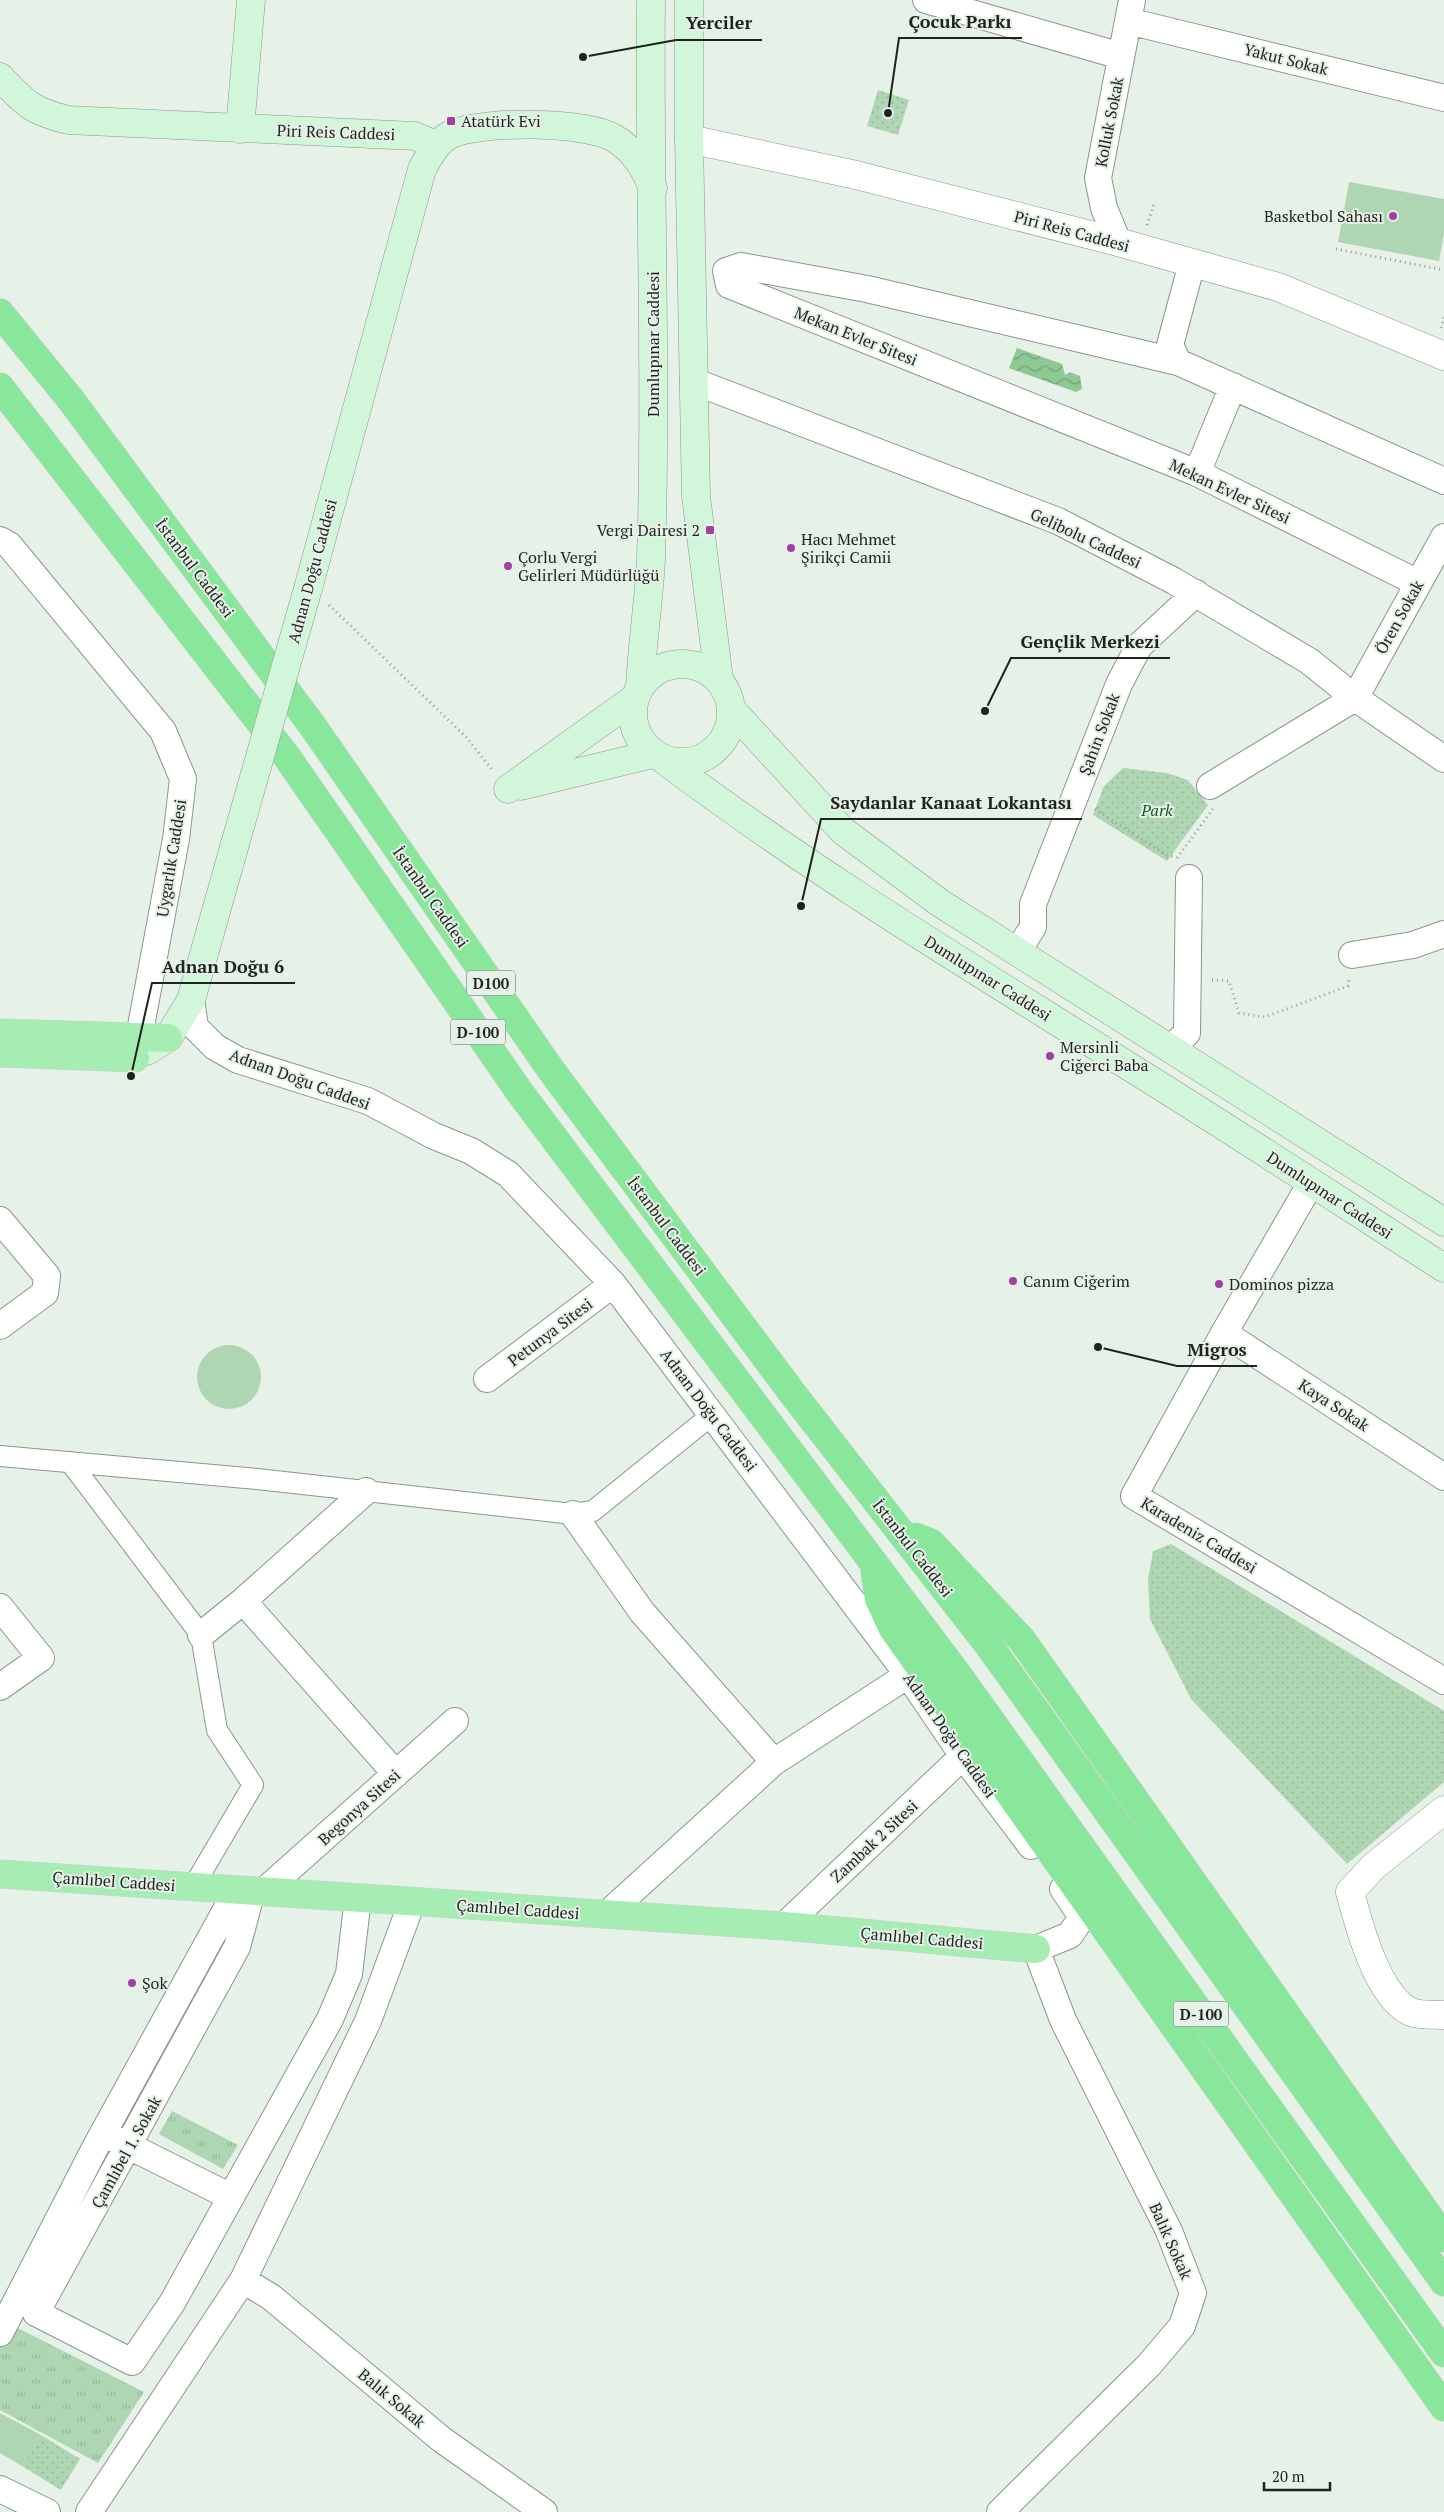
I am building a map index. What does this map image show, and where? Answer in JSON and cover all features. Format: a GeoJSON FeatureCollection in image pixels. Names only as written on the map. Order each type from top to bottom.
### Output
{"type":"FeatureCollection","features":[{"type":"Feature","properties":{"kind":"highway","name":"İstanbul Caddesi"},"geometry":{"type":"LineString","coordinates":[[0,313],[71,400],[314,728],[550,1070],[787,1386],[990,1647]]}},
{"type":"Feature","properties":{"kind":"highway","name":"D-100"},"geometry":{"type":"LineString","coordinates":[[0,388],[287,757],[521,1094],[958,1675],[1444,2353]]}},
{"type":"Feature","properties":{"kind":"highway"},"geometry":{"type":"LineString","coordinates":[[898,1530],[931,1544],[1022,1640],[1444,2238]]}},
{"type":"Feature","properties":{"kind":"highway"},"geometry":{"type":"LineString","coordinates":[[874,1563],[879,1599],[893,1629],[1444,2407]]}},
{"type":"Feature","properties":{"kind":"highway","name":"D-100"},"geometry":{"type":"LineString","coordinates":[[990,1647],[1444,2282]]}},
{"type":"Feature","properties":{"kind":"main road"},"geometry":{"type":"LineString","coordinates":[[240,128],[251,0]]}},
{"type":"Feature","properties":{"kind":"main road","name":"Dumlupınar Caddesi"},"geometry":{"type":"LineString","coordinates":[[637,692],[651,561],[653,188],[650,106],[651,0]]}},
{"type":"Feature","properties":{"kind":"main road"},"geometry":{"type":"LineString","coordinates":[[689,0],[689,138],[696,496],[719,680]]}},
{"type":"Feature","properties":{"kind":"main road","name":"Piri Reis Caddesi"},"geometry":{"type":"LineString","coordinates":[[0,77],[22,101],[42,113],[68,120],[415,136],[436,145]]}},
{"type":"Feature","properties":{"kind":"main road"},"geometry":{"type":"LineString","coordinates":[[598,131],[634,123],[650,106]]}},
{"type":"Feature","properties":{"kind":"main road"},"geometry":{"type":"LineString","coordinates":[[436,145],[454,133],[491,127],[529,124],[598,131],[614,138],[636,156],[653,188]]}},
{"type":"Feature","properties":{"kind":"main road","name":"Adnan Doğu Caddesi"},"geometry":{"type":"LineString","coordinates":[[137,1047],[168,1038],[191,1000],[308,585],[422,169],[436,145]]}},
{"type":"Feature","properties":{"kind":"main road"},"geometry":{"type":"LineString","coordinates":[[508,789],[637,692],[656,671],[678,664],[693,665],[707,671],[719,680],[728,694],[732,710],[730,726],[723,741],[712,753],[697,760],[681,763],[659,757],[644,745],[633,723],[637,692]]}},
{"type":"Feature","properties":{"kind":"main road"},"geometry":{"type":"LineString","coordinates":[[732,710],[843,831],[940,903],[1444,1222]]}},
{"type":"Feature","properties":{"kind":"main road"},"geometry":{"type":"LineString","coordinates":[[508,789],[659,757]]}},
{"type":"Feature","properties":{"kind":"main road","name":"Dumlupınar Caddesi"},"geometry":{"type":"LineString","coordinates":[[659,757],[722,803],[855,894],[1444,1268]]}},
{"type":"Feature","properties":{"kind":"main road"},"geometry":{"type":"LineString","coordinates":[[0,1034],[137,1047]]}},
{"type":"Feature","properties":{"kind":"main road"},"geometry":{"type":"LineString","coordinates":[[0,1053],[137,1047]]}},
{"type":"Feature","properties":{"kind":"main road","name":"Çamlıbel Caddesi"},"geometry":{"type":"LineString","coordinates":[[0,1874],[784,1926],[1036,1948]]}},
{"type":"Feature","properties":{"kind":"street"},"geometry":{"type":"LineString","coordinates":[[926,0],[1122,56]]}},
{"type":"Feature","properties":{"kind":"street","name":"Kolluk Sokak"},"geometry":{"type":"LineString","coordinates":[[1118,242],[1104,208],[1098,178],[1130,10]]}},
{"type":"Feature","properties":{"kind":"street","name":"Yakut Sokak"},"geometry":{"type":"LineString","coordinates":[[1130,10],[1444,98]]}},
{"type":"Feature","properties":{"kind":"street","name":"Piri Reis Caddesi"},"geometry":{"type":"LineString","coordinates":[[689,138],[856,175],[1118,242],[1278,287],[1444,356]]}},
{"type":"Feature","properties":{"kind":"street"},"geometry":{"type":"LineString","coordinates":[[1192,263],[1170,345],[1178,362],[1444,481]]}},
{"type":"Feature","properties":{"kind":"street","name":"Mekan Evler Sitesi"},"geometry":{"type":"LineString","coordinates":[[1178,362],[867,289],[741,266],[726,271],[729,285],[1197,473],[1418,583]]}},
{"type":"Feature","properties":{"kind":"street","name":"Gelibolu Caddesi"},"geometry":{"type":"LineString","coordinates":[[694,381],[1058,522],[1196,593],[1309,661],[1355,698],[1444,759]]}},
{"type":"Feature","properties":{"kind":"street"},"geometry":{"type":"LineString","coordinates":[[1197,473],[1233,386]]}},
{"type":"Feature","properties":{"kind":"street","name":"Ören Sokak"},"geometry":{"type":"LineString","coordinates":[[1355,698],[1444,537]]}},
{"type":"Feature","properties":{"kind":"street","name":"Uygarlık Caddesi"},"geometry":{"type":"LineString","coordinates":[[0,540],[15,552],[163,731],[182,779],[176,839],[137,1047]]}},
{"type":"Feature","properties":{"kind":"street","name":"Şahin Sokak"},"geometry":{"type":"LineString","coordinates":[[1017,952],[1033,927],[1033,904],[1118,684],[1139,646],[1196,593]]}},
{"type":"Feature","properties":{"kind":"street"},"geometry":{"type":"LineString","coordinates":[[1210,786],[1355,698]]}},
{"type":"Feature","properties":{"kind":"street"},"geometry":{"type":"LineString","coordinates":[[1170,1049],[1187,1033],[1189,978],[1183,867]]}},
{"type":"Feature","properties":{"kind":"street"},"geometry":{"type":"LineString","coordinates":[[1352,955],[1413,946],[1444,934]]}},
{"type":"Feature","properties":{"kind":"street","name":"Adnan Doğu Caddesi"},"geometry":{"type":"LineString","coordinates":[[191,1000],[194,1028],[215,1046],[238,1060],[368,1101],[434,1136],[470,1151],[508,1174],[613,1284],[908,1674],[963,1756],[1072,1900],[1082,1918],[1070,1935],[1036,1948]]}},
{"type":"Feature","properties":{"kind":"street","name":"Karadeniz Caddesi"},"geometry":{"type":"LineString","coordinates":[[1311,1183],[1224,1332],[1134,1496],[1444,1681]]}},
{"type":"Feature","properties":{"kind":"street"},"geometry":{"type":"LineString","coordinates":[[0,1220],[47,1276],[45,1293],[0,1326]]}},
{"type":"Feature","properties":{"kind":"street","name":"Petunya Sitesi"},"geometry":{"type":"LineString","coordinates":[[487,1379],[613,1284]]}},
{"type":"Feature","properties":{"kind":"street","name":"Kaya Sokak"},"geometry":{"type":"LineString","coordinates":[[1224,1332],[1444,1477]]}},
{"type":"Feature","properties":{"kind":"street"},"geometry":{"type":"LineString","coordinates":[[0,1456],[366,1491],[574,1514],[593,1511],[713,1414]]}},
{"type":"Feature","properties":{"kind":"street"},"geometry":{"type":"LineString","coordinates":[[70,1462],[200,1635],[217,1730],[253,1785],[193,1887]]}},
{"type":"Feature","properties":{"kind":"street"},"geometry":{"type":"LineString","coordinates":[[200,1635],[243,1601],[366,1491]]}},
{"type":"Feature","properties":{"kind":"street"},"geometry":{"type":"LineString","coordinates":[[574,1514],[642,1612],[774,1762]]}},
{"type":"Feature","properties":{"kind":"street"},"geometry":{"type":"LineString","coordinates":[[243,1601],[396,1774]]}},
{"type":"Feature","properties":{"kind":"street"},"geometry":{"type":"LineString","coordinates":[[0,1607],[41,1658],[0,1687]]}},
{"type":"Feature","properties":{"kind":"street"},"geometry":{"type":"LineString","coordinates":[[607,1914],[774,1762],[908,1674]]}},
{"type":"Feature","properties":{"kind":"street","name":"Begonya Sitesi"},"geometry":{"type":"LineString","coordinates":[[251,1891],[396,1774],[455,1721]]}},
{"type":"Feature","properties":{"kind":"street","name":"Zambak 2 Sitesi"},"geometry":{"type":"LineString","coordinates":[[784,1926],[963,1756]]}},
{"type":"Feature","properties":{"kind":"street"},"geometry":{"type":"LineString","coordinates":[[1444,1810],[1374,1866],[1350,1892],[1361,1934],[1387,1993],[1410,2012],[1444,2015]]}},
{"type":"Feature","properties":{"kind":"street"},"geometry":{"type":"LineString","coordinates":[[0,2333],[103,2133],[251,1891]]}},
{"type":"Feature","properties":{"kind":"street","name":"Çamlıbel 1. Sokak"},"geometry":{"type":"LineString","coordinates":[[231,2197],[172,2303],[132,2362],[36,2313],[237,1947],[251,1891]]}},
{"type":"Feature","properties":{"kind":"street"},"geometry":{"type":"LineString","coordinates":[[103,2133],[231,2197],[330,2019],[349,1974],[358,1898]]}},
{"type":"Feature","properties":{"kind":"street"},"geometry":{"type":"LineString","coordinates":[[89,2512],[244,2280],[368,2021],[412,1902]]}},
{"type":"Feature","properties":{"kind":"street","name":"Balık Sokak"},"geometry":{"type":"LineString","coordinates":[[1000,2512],[1149,2365],[1182,2326],[1193,2293],[1168,2231],[1063,2020],[1036,1948]]}},
{"type":"Feature","properties":{"kind":"street","name":"Balık Sokak"},"geometry":{"type":"LineString","coordinates":[[244,2280],[271,2297],[441,2440],[544,2512]]}},
{"type":"Feature","properties":{"kind":"street"},"geometry":{"type":"LineString","coordinates":[[0,2488],[47,2512]]}},
{"type":"Feature","properties":{"kind":"path"},"geometry":{"type":"LineString","coordinates":[[1336,249],[1444,270]]}},
{"type":"Feature","properties":{"kind":"path"},"geometry":{"type":"LineString","coordinates":[[308,585],[466,737],[508,789]]}},
{"type":"Feature","properties":{"kind":"path"},"geometry":{"type":"LineString","coordinates":[[1075,797],[1183,867],[1213,809],[1210,786]]}},
{"type":"Feature","properties":{"kind":"path"},"geometry":{"type":"LineString","coordinates":[[1189,978],[1229,981],[1239,1013],[1265,1016],[1348,986],[1352,955]]}},
{"type":"Feature","properties":{"kind":"green space"},"geometry":{"type":"Polygon","coordinates":[[[878,90],[909,100],[898,135],[867,126],[878,90]]]}},
{"type":"Feature","properties":{"kind":"green space","name":"Basketbol Sahası"},"geometry":{"type":"Polygon","coordinates":[[[1349,182],[1444,199],[1444,234],[1439,261],[1338,242],[1349,182]]]}},
{"type":"Feature","properties":{"kind":"green space","name":"Park"},"geometry":{"type":"Polygon","coordinates":[[[1123,768],[1167,773],[1188,780],[1208,805],[1167,861],[1093,815],[1104,786],[1123,768]]]}},
{"type":"Feature","properties":{"kind":"green space"},"geometry":{"type":"Polygon","coordinates":[[[223,1345],[235,1345],[252,1354],[259,1365],[261,1377],[259,1389],[252,1400],[235,1409],[223,1409],[211,1404],[202,1395],[197,1383],[197,1371],[202,1359],[211,1350],[223,1345]]]}},
{"type":"Feature","properties":{"kind":"green space"},"geometry":{"type":"Polygon","coordinates":[[[1171,1544],[1444,1711],[1444,1782],[1347,1864],[1191,1699],[1150,1619],[1148,1580],[1153,1551],[1171,1544]]]}},
{"type":"Feature","properties":{"kind":"green space"},"geometry":{"type":"Polygon","coordinates":[[[172,2111],[238,2145],[223,2169],[159,2134],[172,2111]]]}},
{"type":"Feature","properties":{"kind":"green space"},"geometry":{"type":"Polygon","coordinates":[[[6,2322],[144,2392],[98,2463],[0,2410],[0,2337],[6,2322]]]}},
{"type":"Feature","properties":{"kind":"green space"},"geometry":{"type":"Polygon","coordinates":[[[0,2413],[41,2435],[22,2466],[0,2453],[0,2413]]]}},
{"type":"Feature","properties":{"kind":"green space"},"geometry":{"type":"Polygon","coordinates":[[[41,2435],[80,2459],[61,2490],[22,2466],[41,2435]]]}},
{"type":"Feature","properties":{"kind":"water"},"geometry":{"type":"Polygon","coordinates":[[[1017,348],[1062,364],[1065,375],[1070,372],[1080,376],[1082,389],[1076,392],[1009,368],[1017,348]]]}},
{"type":"Feature","properties":{"kind":"place","name":"Yerciler"},"geometry":{"type":"Point","coordinates":[583,57]}},
{"type":"Feature","properties":{"kind":"place","name":"Çocuk Parkı"},"geometry":{"type":"Point","coordinates":[888,113]}},
{"type":"Feature","properties":{"kind":"place","name":"Atatürk Evi"},"geometry":{"type":"Point","coordinates":[451,121]}},
{"type":"Feature","properties":{"kind":"place","name":"Basketbol Sahası"},"geometry":{"type":"Point","coordinates":[1393,216]}},
{"type":"Feature","properties":{"kind":"place","name":"Vergi Dairesi 2"},"geometry":{"type":"Point","coordinates":[710,530]}},
{"type":"Feature","properties":{"kind":"place","name":"Hacı Mehmet Şirikçi Camii"},"geometry":{"type":"Point","coordinates":[791,548]}},
{"type":"Feature","properties":{"kind":"place","name":"Çorlu Vergi Gelirleri Müdürlüğü"},"geometry":{"type":"Point","coordinates":[508,566]}},
{"type":"Feature","properties":{"kind":"place","name":"Gençlik Merkezi"},"geometry":{"type":"Point","coordinates":[985,711]}},
{"type":"Feature","properties":{"kind":"place","name":"Saydanlar Kanaat Lokantası"},"geometry":{"type":"Point","coordinates":[801,906]}},
{"type":"Feature","properties":{"kind":"place","name":"Mersinli Ciğerci Baba"},"geometry":{"type":"Point","coordinates":[1050,1056]}},
{"type":"Feature","properties":{"kind":"place","name":"Adnan Doğu 6"},"geometry":{"type":"Point","coordinates":[131,1076]}},
{"type":"Feature","properties":{"kind":"place","name":"Canım Ciğerim"},"geometry":{"type":"Point","coordinates":[1013,1281]}},
{"type":"Feature","properties":{"kind":"place","name":"Dominos pizza"},"geometry":{"type":"Point","coordinates":[1219,1284]}},
{"type":"Feature","properties":{"kind":"place","name":"Migros"},"geometry":{"type":"Point","coordinates":[1098,1347]}},
{"type":"Feature","properties":{"kind":"place","name":"Şok"},"geometry":{"type":"Point","coordinates":[132,1983]}}]}
